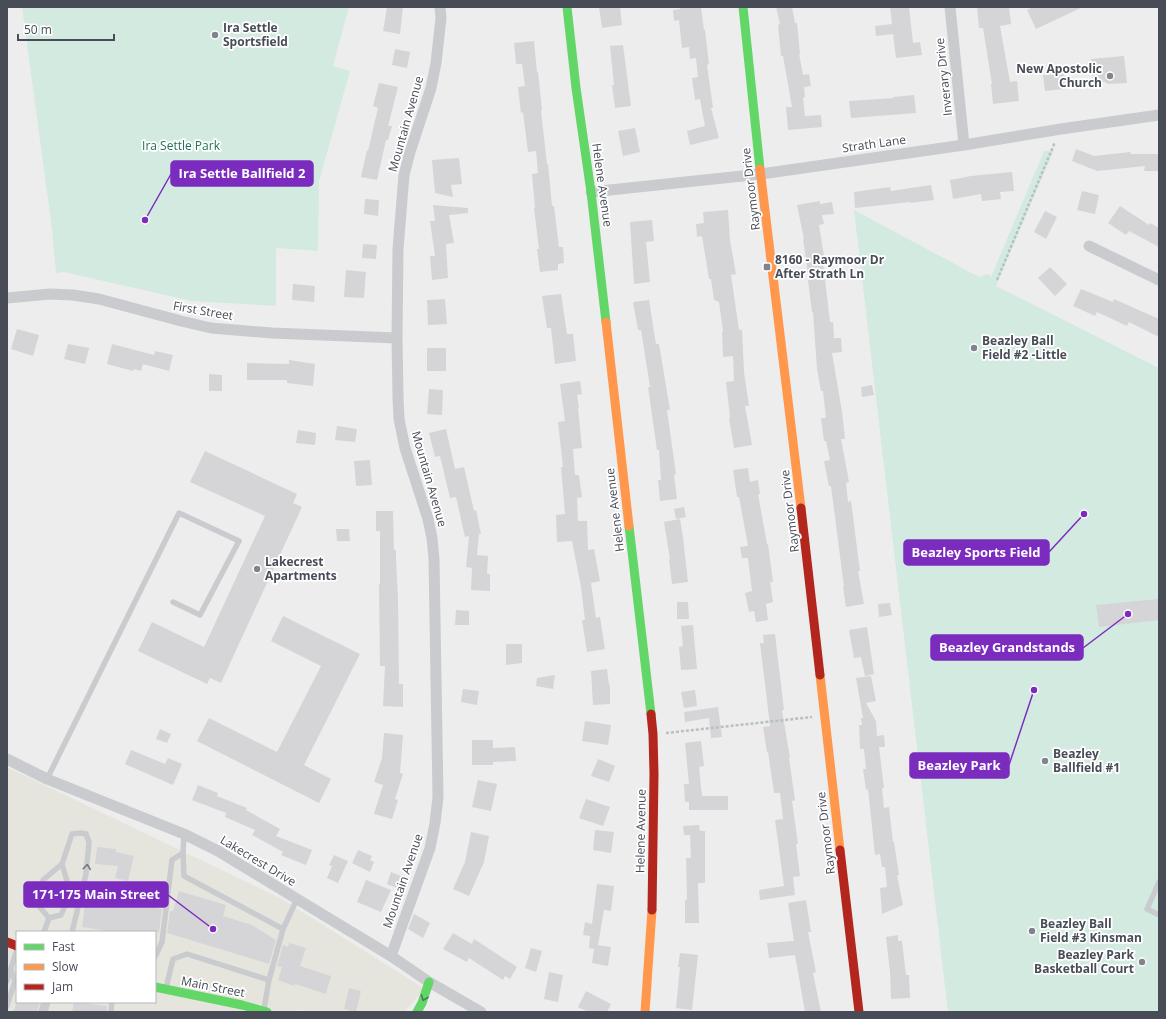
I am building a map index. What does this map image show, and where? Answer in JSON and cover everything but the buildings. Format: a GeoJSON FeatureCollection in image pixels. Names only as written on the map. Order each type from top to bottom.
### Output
{"type":"FeatureCollection","features":[{"type":"Feature","properties":{"kind":"street","name":"Mountain Avenue"},"geometry":{"type":"LineString","coordinates":[[391,956],[430,848],[438,797],[432,538],[428,519],[405,448],[399,419],[397,338],[398,249],[404,176],[410,152],[431,88],[436,63],[440,7]]}},
{"type":"Feature","properties":{"kind":"street","name":"Helene Avenue"},"geometry":{"type":"LineString","coordinates":[[567,7],[576,88],[592,192],[653,734],[654,774],[652,916],[645,1012]]}},
{"type":"Feature","properties":{"kind":"street","name":"Raymoor Drive"},"geometry":{"type":"LineString","coordinates":[[743,7],[761,174],[805,538],[859,1012]]}},
{"type":"Feature","properties":{"kind":"street","name":"Inverary Drive"},"geometry":{"type":"LineString","coordinates":[[950,7],[964,145]]}},
{"type":"Feature","properties":{"kind":"street","name":"Strath Lane"},"geometry":{"type":"LineString","coordinates":[[592,192],[761,174],[1159,115]]}},
{"type":"Feature","properties":{"kind":"street"},"geometry":{"type":"LineString","coordinates":[[1089,246],[1159,280]]}},
{"type":"Feature","properties":{"kind":"street","name":"First Street"},"geometry":{"type":"LineString","coordinates":[[7,298],[50,294],[73,295],[99,299],[211,328],[272,333],[397,338]]}},
{"type":"Feature","properties":{"kind":"street","name":"Lakecrest Drive"},"geometry":{"type":"LineString","coordinates":[[7,759],[47,779],[184,834],[218,852],[391,956],[430,982],[482,1012]]}},
{"type":"Feature","properties":{"kind":"street"},"geometry":{"type":"LineString","coordinates":[[7,942],[16,946]]}},
{"type":"Feature","properties":{"kind":"street"},"geometry":{"type":"LineString","coordinates":[[416,1012],[422,1003],[430,982]]}},
{"type":"Feature","properties":{"kind":"street","name":"Main Street"},"geometry":{"type":"LineString","coordinates":[[156,987],[265,1012]]}},
{"type":"Feature","properties":{"kind":"lane"},"geometry":{"type":"LineString","coordinates":[[47,779],[179,513],[239,541],[200,615],[173,602]]}},
{"type":"Feature","properties":{"kind":"lane"},"geometry":{"type":"LineString","coordinates":[[50,918],[39,906],[37,900],[43,880],[62,864],[72,834],[86,834],[89,842],[86,874],[72,931]]}},
{"type":"Feature","properties":{"kind":"lane"},"geometry":{"type":"LineString","coordinates":[[184,834],[184,876],[283,929]]}},
{"type":"Feature","properties":{"kind":"lane"},"geometry":{"type":"LineString","coordinates":[[156,955],[162,942],[172,860],[183,853]]}},
{"type":"Feature","properties":{"kind":"lane"},"geometry":{"type":"LineString","coordinates":[[50,918],[61,915],[69,896],[69,888],[62,864]]}},
{"type":"Feature","properties":{"kind":"lane"},"geometry":{"type":"LineString","coordinates":[[1159,882],[1147,909],[1159,915]]}},
{"type":"Feature","properties":{"kind":"lane"},"geometry":{"type":"LineString","coordinates":[[265,1012],[269,980],[283,929],[297,899]]}},
{"type":"Feature","properties":{"kind":"lane"},"geometry":{"type":"LineString","coordinates":[[44,931],[50,918]]}},
{"type":"Feature","properties":{"kind":"lane"},"geometry":{"type":"LineString","coordinates":[[7,981],[16,951]]}},
{"type":"Feature","properties":{"kind":"lane"},"geometry":{"type":"LineString","coordinates":[[166,990],[174,959],[187,954],[269,980]]}},
{"type":"Feature","properties":{"kind":"lane"},"geometry":{"type":"LineString","coordinates":[[7,1006],[15,981],[11,969]]}},
{"type":"Feature","properties":{"kind":"path"},"geometry":{"type":"LineString","coordinates":[[997,280],[1061,129]]}},
{"type":"Feature","properties":{"kind":"path"},"geometry":{"type":"LineString","coordinates":[[653,734],[824,715]]}},
{"type":"Feature","properties":{"kind":"shaded area"},"geometry":{"type":"Polygon","coordinates":[[[7,767],[282,899],[425,989],[404,1012],[321,1012],[296,1010],[293,1012],[7,1012],[7,767]]]}},
{"type":"Feature","properties":{"kind":"green space","name":"Ira Settle Park"},"geometry":{"type":"Polygon","coordinates":[[[22,7],[349,7],[333,66],[350,71],[319,181],[318,251],[276,248],[276,306],[192,301],[64,272],[56,273],[52,229],[22,7]]]}},
{"type":"Feature","properties":{"kind":"green space"},"geometry":{"type":"Polygon","coordinates":[[[1054,150],[996,286],[1159,368],[1159,1012],[948,1012],[854,210],[979,277],[988,274],[991,277],[1044,151],[1054,150]]]}},
{"type":"Feature","properties":{"kind":"traffic: fast"},"geometry":{"type":"LineString","coordinates":[[567,7],[606,322]]}},
{"type":"Feature","properties":{"kind":"traffic: fast"},"geometry":{"type":"LineString","coordinates":[[743,7],[760,169]]}},
{"type":"Feature","properties":{"kind":"traffic: fast"},"geometry":{"type":"LineString","coordinates":[[629,526],[651,714]]}},
{"type":"Feature","properties":{"kind":"traffic: fast"},"geometry":{"type":"LineString","coordinates":[[417,1012],[422,1003],[429,982]]}},
{"type":"Feature","properties":{"kind":"traffic: fast"},"geometry":{"type":"LineString","coordinates":[[156,987],[242,1005],[267,1012]]}},
{"type":"Feature","properties":{"kind":"traffic: slow"},"geometry":{"type":"LineString","coordinates":[[760,169],[801,508]]}},
{"type":"Feature","properties":{"kind":"traffic: slow"},"geometry":{"type":"LineString","coordinates":[[606,322],[629,526]]}},
{"type":"Feature","properties":{"kind":"traffic: slow"},"geometry":{"type":"LineString","coordinates":[[820,675],[840,850]]}},
{"type":"Feature","properties":{"kind":"traffic: slow"},"geometry":{"type":"LineString","coordinates":[[645,1012],[652,910]]}},
{"type":"Feature","properties":{"kind":"traffic: jam"},"geometry":{"type":"LineString","coordinates":[[801,508],[820,675]]}},
{"type":"Feature","properties":{"kind":"traffic: jam"},"geometry":{"type":"LineString","coordinates":[[651,714],[654,774],[652,910]]}},
{"type":"Feature","properties":{"kind":"traffic: jam"},"geometry":{"type":"LineString","coordinates":[[840,850],[859,1012]]}},
{"type":"Feature","properties":{"kind":"traffic: jam"},"geometry":{"type":"LineString","coordinates":[[7,942],[16,946]]}},
{"type":"Feature","properties":{"kind":"place","name":"Ira Settle Sportsfield"},"geometry":{"type":"Point","coordinates":[215,35]}},
{"type":"Feature","properties":{"kind":"place","name":"New Apostolic Church"},"geometry":{"type":"Point","coordinates":[1110,76]}},
{"type":"Feature","properties":{"kind":"place","name":"Ira Settle Ballfield 2"},"geometry":{"type":"Point","coordinates":[145,220]}},
{"type":"Feature","properties":{"kind":"place","name":"8160 - Raymoor Dr After Strath Ln"},"geometry":{"type":"Point","coordinates":[767,267]}},
{"type":"Feature","properties":{"kind":"place","name":"Beazley Ball Field #2 -Little"},"geometry":{"type":"Point","coordinates":[974,348]}},
{"type":"Feature","properties":{"kind":"place","name":"Beazley Sports Field"},"geometry":{"type":"Point","coordinates":[1084,514]}},
{"type":"Feature","properties":{"kind":"place","name":"Lakecrest Apartments"},"geometry":{"type":"Point","coordinates":[257,569]}},
{"type":"Feature","properties":{"kind":"place","name":"Beazley Grandstands"},"geometry":{"type":"Point","coordinates":[1128,614]}},
{"type":"Feature","properties":{"kind":"place","name":"Beazley Park"},"geometry":{"type":"Point","coordinates":[1034,690]}},
{"type":"Feature","properties":{"kind":"place","name":"Beazley Ballfield #1"},"geometry":{"type":"Point","coordinates":[1045,761]}},
{"type":"Feature","properties":{"kind":"place","name":"171-175 Main Street"},"geometry":{"type":"Point","coordinates":[213,929]}},
{"type":"Feature","properties":{"kind":"place","name":"Beazley Ball Field #3 Kinsman"},"geometry":{"type":"Point","coordinates":[1032,931]}},
{"type":"Feature","properties":{"kind":"place","name":"Beazley Park Basketball Court"},"geometry":{"type":"Point","coordinates":[1142,962]}}]}
